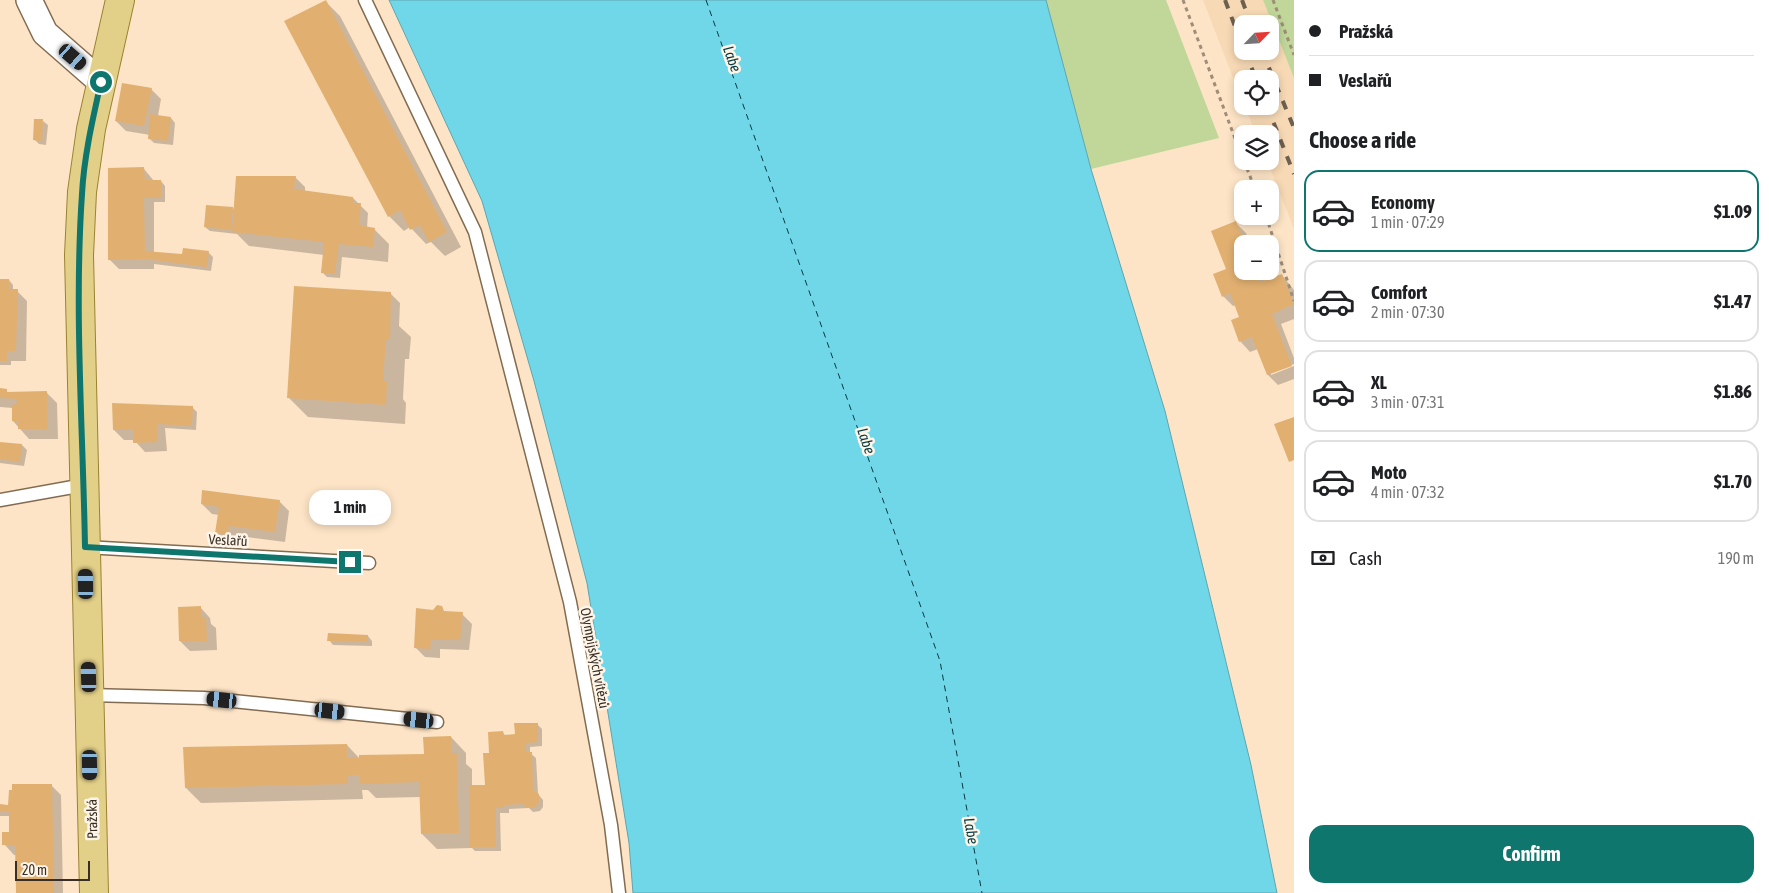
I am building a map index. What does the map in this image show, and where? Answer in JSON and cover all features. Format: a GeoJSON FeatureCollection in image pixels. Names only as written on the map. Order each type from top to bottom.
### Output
{"type":"FeatureCollection","features":[{"type":"Feature","properties":{"kind":"main road","name":"Pražská"},"geometry":{"type":"LineString","coordinates":[[94,893],[79,255],[82,192],[91,129],[120,0]]}},
{"type":"Feature","properties":{"kind":"street"},"geometry":{"type":"LineString","coordinates":[[29,0],[45,32],[101,82]]}},
{"type":"Feature","properties":{"kind":"lane","name":"Olympijských vítězů"},"geometry":{"type":"LineString","coordinates":[[365,0],[475,232],[570,602],[611,825],[620,893]]}},
{"type":"Feature","properties":{"kind":"lane"},"geometry":{"type":"LineString","coordinates":[[0,500],[84,485]]}},
{"type":"Feature","properties":{"kind":"lane","name":"Veslařů"},"geometry":{"type":"LineString","coordinates":[[85,547],[369,563]]}},
{"type":"Feature","properties":{"kind":"lane"},"geometry":{"type":"LineString","coordinates":[[89,695],[204,698],[437,722]]}},
{"type":"Feature","properties":{"kind":"path"},"geometry":{"type":"LineString","coordinates":[[1183,0],[1234,136]]}},
{"type":"Feature","properties":{"kind":"path"},"geometry":{"type":"LineString","coordinates":[[1273,0],[1294,55]]}},
{"type":"Feature","properties":{"kind":"path"},"geometry":{"type":"LineString","coordinates":[[1269,225],[1294,301]]}},
{"type":"Feature","properties":{"kind":"shaded area"},"geometry":{"type":"Polygon","coordinates":[[[1203,0],[1263,0],[1269,15],[1234,15],[1234,60],[1279,60],[1279,40],[1294,78],[1294,229],[1279,191],[1279,180],[1275,180],[1271,170],[1279,170],[1279,125],[1252,125],[1249,115],[1279,115],[1279,70],[1234,70],[1234,80],[1203,0]]]}},
{"type":"Feature","properties":{"kind":"green space"},"geometry":{"type":"Polygon","coordinates":[[[1046,0],[1166,0],[1219,138],[1091,169],[1046,0]]]}},
{"type":"Feature","properties":{"kind":"green space"},"geometry":{"type":"Polygon","coordinates":[[[1263,0],[1294,0],[1294,78],[1279,40],[1279,15],[1269,15],[1263,0]]]}},
{"type":"Feature","properties":{"kind":"water","name":"Labe"},"geometry":{"type":"Polygon","coordinates":[[[389,0],[1046,0],[1091,169],[1165,411],[1251,765],[1277,893],[633,893],[629,843],[587,583],[534,381],[482,201],[389,0]]]}},
{"type":"Feature","properties":{"kind":"building"},"geometry":{"type":"Polygon","coordinates":[[[326,0],[447,232],[429,242],[420,225],[410,230],[400,210],[388,217],[284,21],[326,0]]]}},
{"type":"Feature","properties":{"kind":"building"},"geometry":{"type":"Polygon","coordinates":[[[122,83],[152,88],[144,126],[115,121],[122,83]]]}},
{"type":"Feature","properties":{"kind":"building"},"geometry":{"type":"Polygon","coordinates":[[[150,114],[171,117],[168,141],[148,139],[150,114]]]}},
{"type":"Feature","properties":{"kind":"building"},"geometry":{"type":"Polygon","coordinates":[[[34,119],[43,119],[42,141],[33,140],[34,119]]]}},
{"type":"Feature","properties":{"kind":"building"},"geometry":{"type":"Polygon","coordinates":[[[144,167],[145,180],[161,180],[161,198],[144,198],[145,251],[182,254],[183,248],[209,251],[207,267],[145,259],[108,260],[108,168],[144,167]]]}},
{"type":"Feature","properties":{"kind":"building"},"geometry":{"type":"Polygon","coordinates":[[[236,176],[296,176],[294,189],[353,197],[353,203],[361,203],[359,225],[375,228],[373,247],[339,244],[335,274],[321,273],[324,242],[232,232],[236,176]]]}},
{"type":"Feature","properties":{"kind":"building"},"geometry":{"type":"Polygon","coordinates":[[[206,205],[233,207],[231,230],[204,227],[206,205]]]}},
{"type":"Feature","properties":{"kind":"building"},"geometry":{"type":"Polygon","coordinates":[[[1234,222],[1234,225],[1238,225],[1241,235],[1234,235],[1234,280],[1259,280],[1260,282],[1279,280],[1279,275],[1282,274],[1294,304],[1272,314],[1292,366],[1267,375],[1252,337],[1239,342],[1231,320],[1239,317],[1230,293],[1222,297],[1213,274],[1226,269],[1211,231],[1234,222]]]}},
{"type":"Feature","properties":{"kind":"building"},"geometry":{"type":"Polygon","coordinates":[[[0,279],[9,279],[9,289],[18,289],[16,351],[7,351],[7,361],[0,361],[0,279]]]}},
{"type":"Feature","properties":{"kind":"building"},"geometry":{"type":"Polygon","coordinates":[[[294,286],[391,292],[390,340],[386,340],[383,381],[387,382],[386,405],[287,398],[294,286]]]}},
{"type":"Feature","properties":{"kind":"building"},"geometry":{"type":"Polygon","coordinates":[[[0,388],[7,389],[7,392],[47,391],[48,429],[18,429],[18,422],[12,421],[12,405],[17,404],[17,399],[0,398],[0,388]]]}},
{"type":"Feature","properties":{"kind":"building"},"geometry":{"type":"Polygon","coordinates":[[[112,403],[193,406],[192,426],[157,424],[158,442],[133,443],[133,430],[113,430],[112,403]]]}},
{"type":"Feature","properties":{"kind":"building"},"geometry":{"type":"Polygon","coordinates":[[[1294,417],[1294,460],[1289,462],[1274,424],[1294,417]]]}},
{"type":"Feature","properties":{"kind":"building"},"geometry":{"type":"Polygon","coordinates":[[[0,442],[22,444],[20,462],[0,459],[0,442]]]}},
{"type":"Feature","properties":{"kind":"building"},"geometry":{"type":"Polygon","coordinates":[[[202,490],[280,500],[275,532],[229,526],[228,535],[215,533],[219,507],[201,504],[202,490]]]}},
{"type":"Feature","properties":{"kind":"building"},"geometry":{"type":"Polygon","coordinates":[[[329,499],[366,499],[365,511],[345,511],[344,519],[329,518],[329,499]]]}},
{"type":"Feature","properties":{"kind":"building"},"geometry":{"type":"Polygon","coordinates":[[[437,605],[442,606],[444,611],[463,612],[460,640],[431,640],[430,649],[414,648],[416,608],[433,610],[437,605]]]}},
{"type":"Feature","properties":{"kind":"building"},"geometry":{"type":"Polygon","coordinates":[[[201,606],[201,617],[206,617],[207,641],[179,641],[178,607],[201,606]]]}},
{"type":"Feature","properties":{"kind":"building"},"geometry":{"type":"Polygon","coordinates":[[[328,633],[368,635],[368,642],[327,641],[328,633]]]}},
{"type":"Feature","properties":{"kind":"building"},"geometry":{"type":"Polygon","coordinates":[[[514,723],[538,723],[538,742],[526,743],[526,752],[532,752],[533,790],[539,794],[539,802],[535,807],[527,808],[523,804],[504,805],[504,808],[496,808],[496,847],[469,847],[469,785],[485,785],[483,753],[489,753],[488,732],[503,731],[504,735],[515,734],[514,723]]]}},
{"type":"Feature","properties":{"kind":"building"},"geometry":{"type":"Polygon","coordinates":[[[451,736],[452,753],[457,753],[459,833],[421,834],[419,782],[360,784],[360,775],[348,775],[348,784],[185,788],[183,747],[347,744],[347,758],[359,758],[359,755],[424,754],[423,737],[451,736]]]}},
{"type":"Feature","properties":{"kind":"building"},"geometry":{"type":"Polygon","coordinates":[[[12,784],[52,784],[54,893],[16,893],[15,845],[2,845],[2,832],[9,832],[9,811],[0,812],[0,804],[8,805],[9,790],[12,790],[12,784]]]}},
{"type":"Feature","properties":{"kind":"ferry route"},"geometry":{"type":"LineString","coordinates":[[706,0],[940,661],[982,893]]}},
{"type":"Feature","properties":{"kind":"railway"},"geometry":{"type":"LineString","coordinates":[[1225,0],[1234,24]]}},
{"type":"Feature","properties":{"kind":"railway"},"geometry":{"type":"LineString","coordinates":[[1242,0],[1248,15]]}},
{"type":"Feature","properties":{"kind":"railway"},"geometry":{"type":"LineString","coordinates":[[1249,60],[1252,70]]}},
{"type":"Feature","properties":{"kind":"railway"},"geometry":{"type":"LineString","coordinates":[[1266,60],[1294,128]]}},
{"type":"Feature","properties":{"kind":"railway"},"geometry":{"type":"LineString","coordinates":[[1271,115],[1294,174]]}},
{"type":"Feature","properties":{"kind":"route"},"geometry":{"type":"LineString","coordinates":[[101,82],[91,129],[82,192],[79,255],[85,547],[350,562]]}}]}
